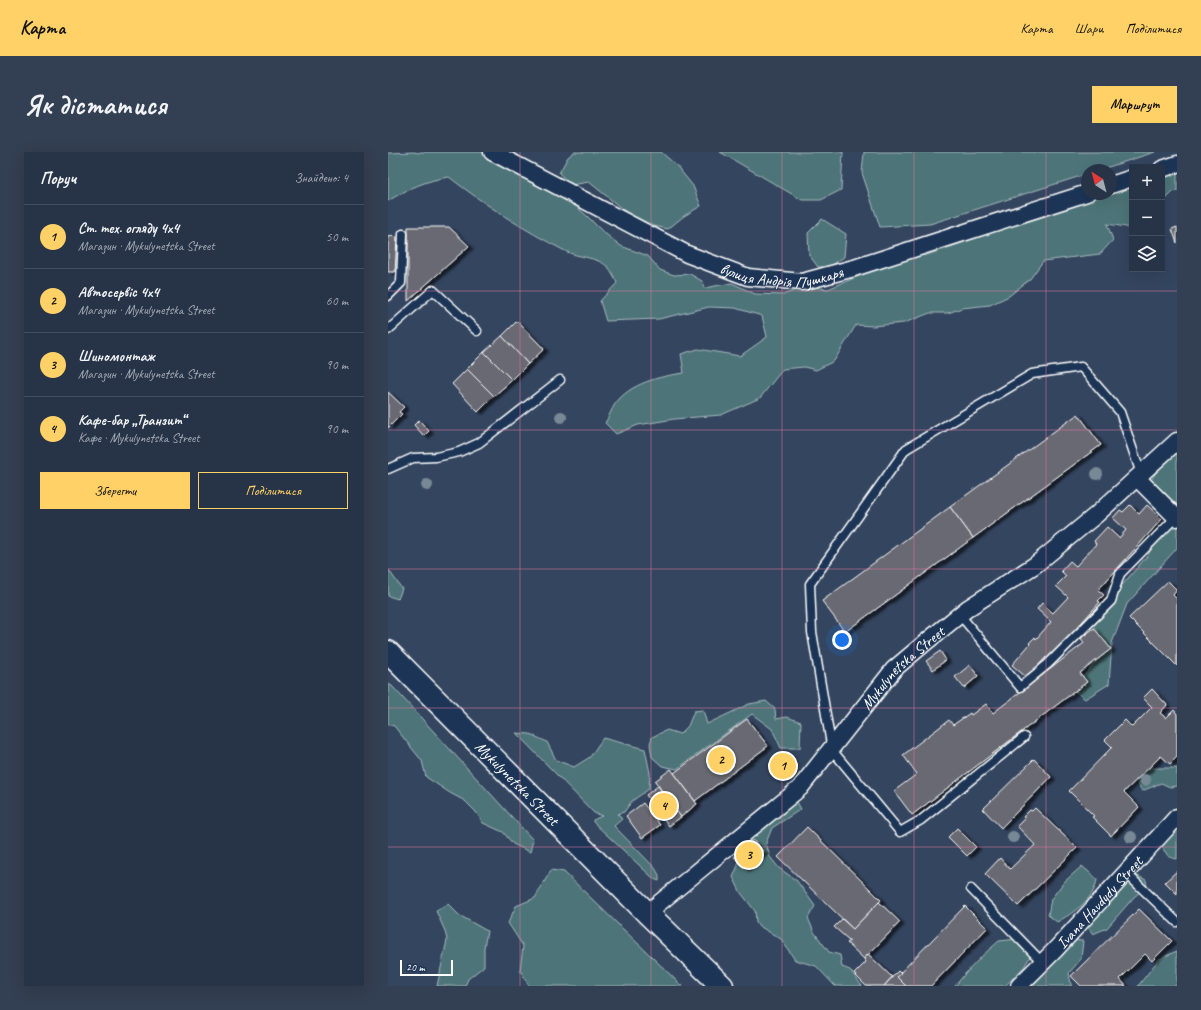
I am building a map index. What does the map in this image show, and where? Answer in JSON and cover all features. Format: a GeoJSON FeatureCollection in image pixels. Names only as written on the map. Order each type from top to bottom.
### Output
{"type":"FeatureCollection","features":[{"type":"Feature","properties":{"kind":"highway","name":"Mykulynetska Street"},"geometry":{"type":"LineString","coordinates":[[388,652],[647,913],[722,986]]}},
{"type":"Feature","properties":{"kind":"street","name":"вулиця Андрія Пушкаря"},"geometry":{"type":"LineString","coordinates":[[492,152],[687,254],[748,277],[802,282],[854,268],[1081,195]]}},
{"type":"Feature","properties":{"kind":"street"},"geometry":{"type":"LineString","coordinates":[[1165,168],[1177,164]]}},
{"type":"Feature","properties":{"kind":"street"},"geometry":{"type":"LineString","coordinates":[[1117,183],[1129,179]]}},
{"type":"Feature","properties":{"kind":"street","name":"Mykulynetska Street"},"geometry":{"type":"LineString","coordinates":[[647,913],[800,788],[832,750],[894,669],[960,615],[1035,564],[1096,515],[1177,441]]}},
{"type":"Feature","properties":{"kind":"street"},"geometry":{"type":"LineString","coordinates":[[1139,476],[1176,518]]}},
{"type":"Feature","properties":{"kind":"street","name":"Ivana Havdydy Street"},"geometry":{"type":"LineString","coordinates":[[1019,986],[1043,963],[1177,817]]}},
{"type":"Feature","properties":{"kind":"lane"},"geometry":{"type":"LineString","coordinates":[[388,296],[401,283],[403,234]]}},
{"type":"Feature","properties":{"kind":"lane"},"geometry":{"type":"LineString","coordinates":[[388,330],[433,290],[478,331]]}},
{"type":"Feature","properties":{"kind":"lane"},"geometry":{"type":"LineString","coordinates":[[1024,737],[921,820],[900,832],[832,750],[812,632],[810,584],[906,449],[1032,374],[1081,367],[1120,412],[1139,476]]}},
{"type":"Feature","properties":{"kind":"lane"},"geometry":{"type":"LineString","coordinates":[[388,469],[413,458],[436,457],[459,452],[479,443],[560,380]]}},
{"type":"Feature","properties":{"kind":"lane"},"geometry":{"type":"LineString","coordinates":[[960,615],[1020,687],[1048,664],[1112,601],[1120,574],[1176,518]]}},
{"type":"Feature","properties":{"kind":"lane"},"geometry":{"type":"LineString","coordinates":[[1126,873],[1177,922]]}},
{"type":"Feature","properties":{"kind":"lane"},"geometry":{"type":"LineString","coordinates":[[971,889],[1043,963]]}},
{"type":"Feature","properties":{"kind":"green space"},"geometry":{"type":"Polygon","coordinates":[[[487,152],[562,194],[602,231],[621,246],[648,256],[660,270],[674,275],[690,274],[702,281],[704,288],[732,283],[755,294],[783,295],[805,286],[828,289],[904,257],[927,255],[1087,200],[1117,200],[1117,190],[1129,186],[1129,230],[1126,227],[1107,224],[1113,240],[1100,254],[1043,261],[1030,279],[1009,296],[990,305],[962,308],[948,313],[930,313],[904,323],[873,326],[856,325],[834,361],[816,370],[804,367],[783,369],[760,398],[721,415],[674,419],[638,425],[616,434],[605,423],[615,404],[621,397],[637,386],[646,382],[666,376],[684,373],[681,354],[698,349],[740,356],[767,337],[762,316],[735,308],[709,307],[659,319],[606,321],[600,301],[617,283],[608,267],[603,263],[565,251],[535,235],[491,207],[449,177],[433,180],[417,186],[388,201],[388,153],[487,152]]]}},
{"type":"Feature","properties":{"kind":"green space"},"geometry":{"type":"Polygon","coordinates":[[[574,152],[661,152],[676,165],[693,186],[701,206],[684,216],[668,229],[649,225],[631,216],[589,182],[571,185],[559,173],[568,157],[574,152]]]}},
{"type":"Feature","properties":{"kind":"green space"},"geometry":{"type":"Polygon","coordinates":[[[720,152],[843,152],[841,190],[821,200],[802,200],[720,152]]]}},
{"type":"Feature","properties":{"kind":"green space"},"geometry":{"type":"Polygon","coordinates":[[[864,152],[1155,152],[1117,164],[1081,164],[1081,176],[930,224],[880,227],[862,173],[864,152]]]}},
{"type":"Feature","properties":{"kind":"green space"},"geometry":{"type":"Polygon","coordinates":[[[1177,170],[1177,191],[1173,192],[1165,200],[1165,174],[1177,170]]]}},
{"type":"Feature","properties":{"kind":"green space"},"geometry":{"type":"Polygon","coordinates":[[[822,219],[846,234],[844,257],[829,267],[818,267],[809,255],[808,233],[822,219]]]}},
{"type":"Feature","properties":{"kind":"green space"},"geometry":{"type":"Polygon","coordinates":[[[1177,450],[1177,511],[1149,483],[1163,462],[1177,450]]]}},
{"type":"Feature","properties":{"kind":"green space"},"geometry":{"type":"Polygon","coordinates":[[[1177,525],[1177,548],[1127,604],[1112,643],[1109,684],[1085,699],[1071,688],[1088,671],[1099,657],[1100,646],[1095,629],[1098,613],[1148,555],[1158,536],[1177,525]]]}},
{"type":"Feature","properties":{"kind":"green space"},"geometry":{"type":"Polygon","coordinates":[[[388,569],[402,589],[398,599],[388,596],[388,569]]]}},
{"type":"Feature","properties":{"kind":"green space"},"geometry":{"type":"Polygon","coordinates":[[[388,684],[392,686],[533,840],[530,852],[513,844],[503,832],[483,823],[476,812],[465,801],[426,777],[422,761],[394,726],[388,724],[388,684]]]}},
{"type":"Feature","properties":{"kind":"green space"},"geometry":{"type":"Polygon","coordinates":[[[766,701],[775,709],[776,719],[787,717],[801,722],[800,748],[781,748],[772,729],[752,714],[677,769],[662,766],[652,757],[650,744],[652,737],[667,730],[680,734],[688,726],[694,711],[703,710],[707,724],[749,704],[766,701]]]}},
{"type":"Feature","properties":{"kind":"green space"},"geometry":{"type":"Polygon","coordinates":[[[516,733],[530,734],[547,742],[556,760],[574,767],[590,757],[603,738],[645,749],[650,773],[649,789],[632,801],[624,812],[618,814],[622,819],[614,826],[655,868],[659,875],[659,881],[654,879],[593,822],[593,820],[602,816],[594,813],[516,733]]]}},
{"type":"Feature","properties":{"kind":"green space"},"geometry":{"type":"Polygon","coordinates":[[[1146,768],[1177,768],[1177,786],[1170,787],[1161,783],[1142,791],[1137,782],[1134,771],[1146,768]]]}},
{"type":"Feature","properties":{"kind":"green space"},"geometry":{"type":"Polygon","coordinates":[[[797,802],[801,809],[772,828],[766,843],[770,857],[779,868],[797,881],[815,906],[808,918],[814,932],[829,952],[840,955],[842,967],[850,970],[862,986],[835,986],[816,966],[795,960],[781,939],[759,926],[756,922],[755,911],[741,893],[733,877],[739,856],[737,835],[767,808],[797,802]]]}},
{"type":"Feature","properties":{"kind":"green space"},"geometry":{"type":"Polygon","coordinates":[[[1177,815],[1177,859],[1169,857],[1160,845],[1177,815]]]}},
{"type":"Feature","properties":{"kind":"green space"},"geometry":{"type":"Polygon","coordinates":[[[1082,866],[1097,879],[1092,893],[1076,910],[1057,922],[1048,915],[1051,899],[1064,882],[1082,866]]]}},
{"type":"Feature","properties":{"kind":"green space"},"geometry":{"type":"Polygon","coordinates":[[[551,870],[564,872],[682,986],[529,986],[520,970],[523,946],[508,923],[516,906],[535,898],[551,870]]]}},
{"type":"Feature","properties":{"kind":"green space"},"geometry":{"type":"Polygon","coordinates":[[[1134,874],[1146,880],[1147,886],[1134,897],[1107,928],[1093,934],[1087,926],[1134,874]]]}},
{"type":"Feature","properties":{"kind":"green space"},"geometry":{"type":"Polygon","coordinates":[[[448,904],[459,915],[487,931],[484,948],[484,966],[468,979],[465,986],[437,986],[447,940],[445,931],[436,911],[448,904]]]}},
{"type":"Feature","properties":{"kind":"green space"},"geometry":{"type":"Polygon","coordinates":[[[1018,939],[1031,955],[1024,967],[1005,986],[955,986],[983,955],[999,941],[1018,939]]]}},
{"type":"Feature","properties":{"kind":"green space"},"geometry":{"type":"Polygon","coordinates":[[[1069,940],[1083,941],[1081,959],[1069,973],[1072,986],[1031,986],[1032,980],[1069,940]]]}},
{"type":"Feature","properties":{"kind":"green space"},"geometry":{"type":"Polygon","coordinates":[[[1177,951],[1177,986],[1138,986],[1159,959],[1177,951]]]}},
{"type":"Feature","properties":{"kind":"building"},"geometry":{"type":"Polygon","coordinates":[[[408,227],[449,227],[469,246],[408,301],[408,227]]]}},
{"type":"Feature","properties":{"kind":"building"},"geometry":{"type":"Polygon","coordinates":[[[1177,227],[1177,243],[1172,229],[1177,227]]]}},
{"type":"Feature","properties":{"kind":"building"},"geometry":{"type":"Polygon","coordinates":[[[388,236],[397,237],[395,272],[388,272],[388,236]]]}},
{"type":"Feature","properties":{"kind":"building"},"geometry":{"type":"Polygon","coordinates":[[[517,321],[544,349],[528,364],[502,336],[517,321]]]}},
{"type":"Feature","properties":{"kind":"building"},"geometry":{"type":"Polygon","coordinates":[[[502,336],[528,364],[512,380],[484,352],[502,336]]]}},
{"type":"Feature","properties":{"kind":"building"},"geometry":{"type":"Polygon","coordinates":[[[484,352],[512,380],[494,396],[467,369],[484,352]]]}},
{"type":"Feature","properties":{"kind":"building"},"geometry":{"type":"Polygon","coordinates":[[[467,369],[494,396],[478,412],[452,384],[467,369]]]}},
{"type":"Feature","properties":{"kind":"building"},"geometry":{"type":"Polygon","coordinates":[[[388,392],[404,407],[399,412],[402,414],[388,428],[388,392]]]}},
{"type":"Feature","properties":{"kind":"building"},"geometry":{"type":"Polygon","coordinates":[[[1078,414],[1101,445],[973,538],[950,507],[1078,414]]]}},
{"type":"Feature","properties":{"kind":"building"},"geometry":{"type":"Polygon","coordinates":[[[419,420],[429,431],[424,436],[414,425],[419,420]]]}},
{"type":"Feature","properties":{"kind":"building"},"geometry":{"type":"Polygon","coordinates":[[[1130,505],[1139,514],[1147,505],[1162,519],[1098,590],[1104,595],[1098,601],[1100,602],[1049,659],[1046,657],[1027,678],[1012,665],[1030,644],[1029,643],[1035,637],[1036,639],[1051,622],[1037,609],[1042,603],[1053,613],[1068,597],[1056,586],[1066,576],[1061,571],[1070,561],[1076,566],[1096,544],[1094,541],[1107,527],[1119,538],[1126,530],[1113,518],[1120,510],[1123,512],[1130,505]]]}},
{"type":"Feature","properties":{"kind":"building"},"geometry":{"type":"Polygon","coordinates":[[[950,507],[973,538],[845,632],[822,601],[950,507]]]}},
{"type":"Feature","properties":{"kind":"building"},"geometry":{"type":"Polygon","coordinates":[[[1168,581],[1177,590],[1173,595],[1177,599],[1177,666],[1129,618],[1168,581]]]}},
{"type":"Feature","properties":{"kind":"building"},"geometry":{"type":"Polygon","coordinates":[[[1094,628],[1111,649],[1080,673],[1087,682],[912,815],[894,791],[917,774],[903,755],[949,720],[953,725],[970,713],[971,715],[986,704],[993,713],[1084,643],[1081,638],[1094,628]]]}},
{"type":"Feature","properties":{"kind":"building"},"geometry":{"type":"Polygon","coordinates":[[[940,651],[946,660],[933,670],[926,661],[940,651]]]}},
{"type":"Feature","properties":{"kind":"building"},"geometry":{"type":"Polygon","coordinates":[[[970,665],[978,676],[964,688],[955,677],[970,665]]]}},
{"type":"Feature","properties":{"kind":"building"},"geometry":{"type":"Polygon","coordinates":[[[1152,689],[1167,705],[1160,713],[1166,718],[1174,710],[1177,714],[1177,757],[1170,764],[1161,756],[1124,792],[1139,807],[1111,836],[1092,817],[1094,816],[1069,791],[1112,747],[1105,740],[1125,720],[1132,727],[1152,707],[1143,698],[1152,689]]]}},
{"type":"Feature","properties":{"kind":"building"},"geometry":{"type":"Polygon","coordinates":[[[747,719],[768,746],[695,801],[674,773],[747,719]]]}},
{"type":"Feature","properties":{"kind":"building"},"geometry":{"type":"Polygon","coordinates":[[[783,756],[792,771],[784,776],[775,761],[783,756]]]}},
{"type":"Feature","properties":{"kind":"building"},"geometry":{"type":"Polygon","coordinates":[[[1034,759],[1051,777],[1001,828],[983,809],[1034,759]]]}},
{"type":"Feature","properties":{"kind":"building"},"geometry":{"type":"Polygon","coordinates":[[[671,769],[697,804],[681,817],[655,781],[671,769]]]}},
{"type":"Feature","properties":{"kind":"building"},"geometry":{"type":"Polygon","coordinates":[[[658,786],[681,817],[669,826],[646,795],[658,786]]]}},
{"type":"Feature","properties":{"kind":"building"},"geometry":{"type":"Polygon","coordinates":[[[643,803],[660,825],[642,838],[626,816],[643,803]]]}},
{"type":"Feature","properties":{"kind":"building"},"geometry":{"type":"Polygon","coordinates":[[[1035,808],[1077,848],[1018,906],[985,874],[1000,858],[1010,869],[1035,845],[1017,826],[1030,810],[1032,811],[1035,808]]]}},
{"type":"Feature","properties":{"kind":"building"},"geometry":{"type":"Polygon","coordinates":[[[807,827],[881,900],[853,929],[778,857],[807,827]]]}},
{"type":"Feature","properties":{"kind":"building"},"geometry":{"type":"Polygon","coordinates":[[[957,828],[976,847],[967,856],[948,837],[957,828]]]}},
{"type":"Feature","properties":{"kind":"building"},"geometry":{"type":"Polygon","coordinates":[[[753,840],[764,852],[745,869],[734,857],[753,840]]]}},
{"type":"Feature","properties":{"kind":"building"},"geometry":{"type":"Polygon","coordinates":[[[1177,871],[1177,894],[1165,882],[1177,871]]]}},
{"type":"Feature","properties":{"kind":"building"},"geometry":{"type":"Polygon","coordinates":[[[879,902],[900,922],[864,959],[847,943],[850,941],[834,927],[842,919],[853,929],[879,902]]]}},
{"type":"Feature","properties":{"kind":"building"},"geometry":{"type":"Polygon","coordinates":[[[965,906],[987,928],[931,986],[906,986],[897,977],[965,906]]]}},
{"type":"Feature","properties":{"kind":"building"},"geometry":{"type":"Polygon","coordinates":[[[1139,909],[1172,941],[1152,961],[1145,954],[1120,979],[1126,986],[1081,986],[1071,976],[1139,909]]]}},
{"type":"Feature","properties":{"kind":"building"},"geometry":{"type":"Polygon","coordinates":[[[868,954],[892,977],[884,986],[866,986],[854,974],[866,962],[864,959],[868,954]]]}},
{"type":"Feature","properties":{"kind":"building"},"geometry":{"type":"Polygon","coordinates":[[[898,971],[901,974],[897,977],[906,986],[884,986],[898,971]]]}},
{"type":"Feature","properties":{"kind":"place","name":"Автосервіс 4х4"},"geometry":{"type":"Point","coordinates":[721,760]}},
{"type":"Feature","properties":{"kind":"place","name":"Ст. тех. огляду 4х4"},"geometry":{"type":"Point","coordinates":[783,766]}},
{"type":"Feature","properties":{"kind":"place","name":"Кафе-бар „Транзит“"},"geometry":{"type":"Point","coordinates":[664,806]}},
{"type":"Feature","properties":{"kind":"place","name":"Шиномонтаж"},"geometry":{"type":"Point","coordinates":[749,855]}}]}
